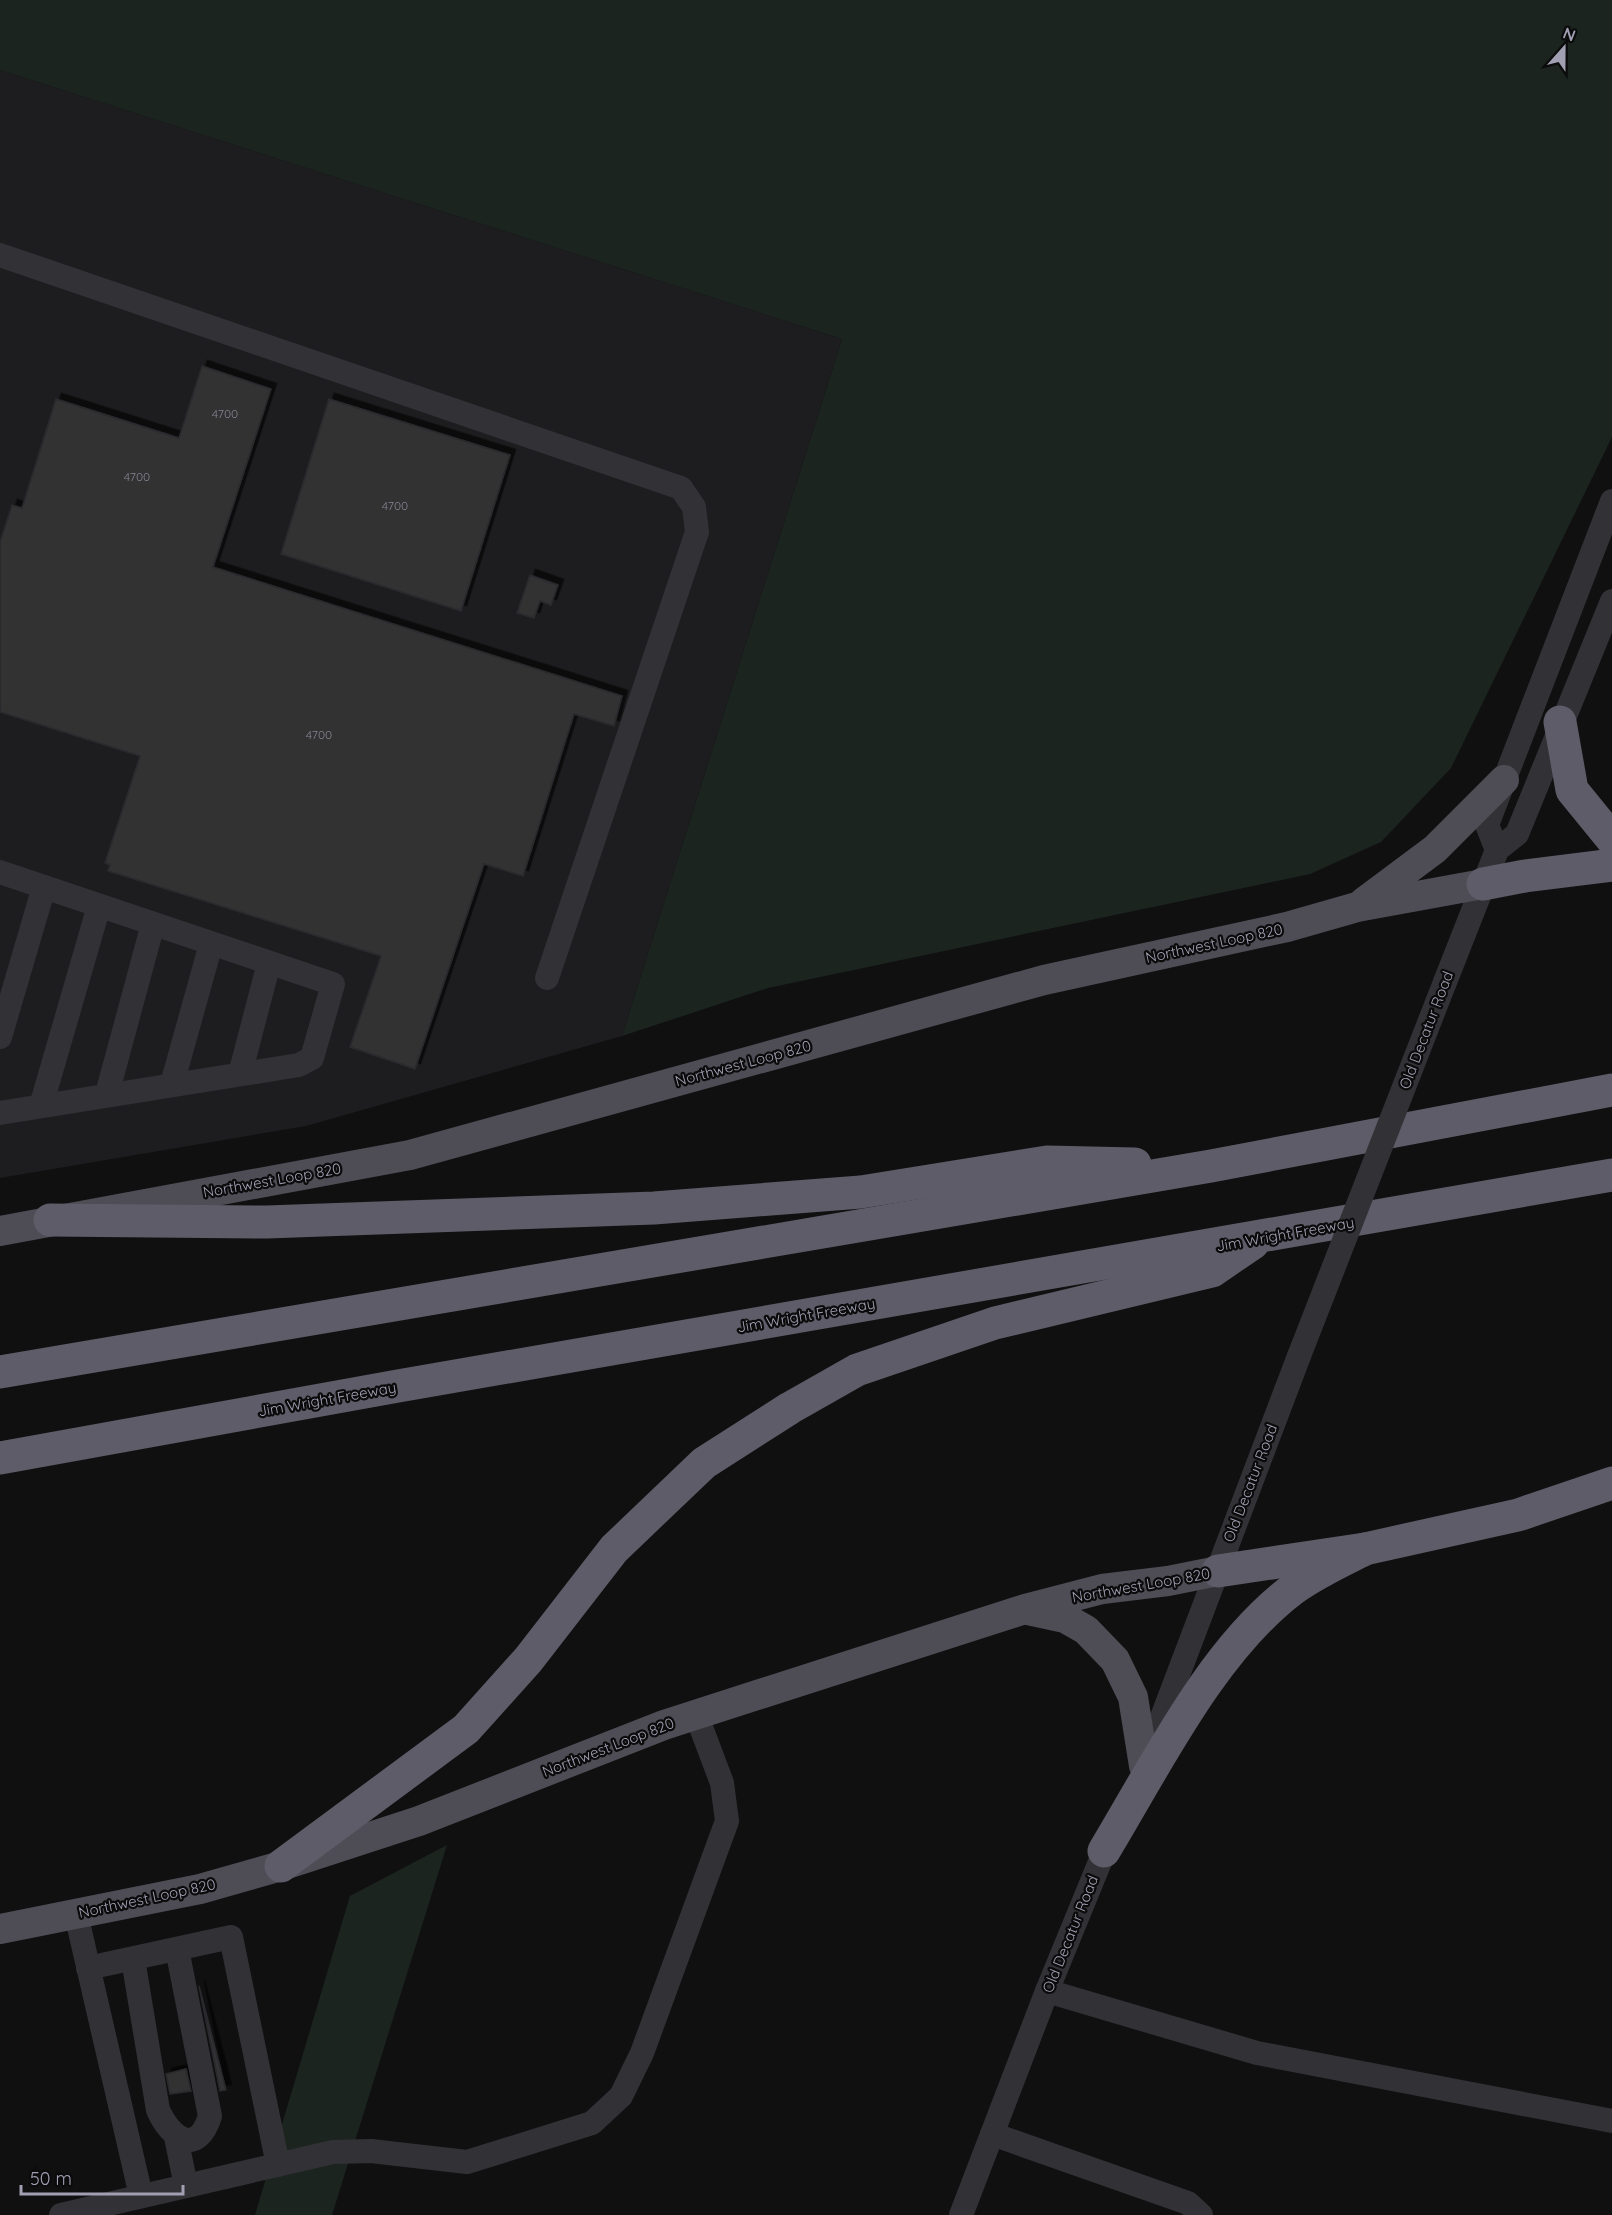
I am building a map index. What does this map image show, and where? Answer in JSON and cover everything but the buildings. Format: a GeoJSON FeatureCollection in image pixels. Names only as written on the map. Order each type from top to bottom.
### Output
{"type":"FeatureCollection","features":[{"type":"Feature","properties":{"kind":"highway"},"geometry":{"type":"LineString","coordinates":[[1560,722],[1572,790],[1612,839]]}},
{"type":"Feature","properties":{"kind":"highway"},"geometry":{"type":"LineString","coordinates":[[1484,884],[1525,876],[1612,865]]}},
{"type":"Feature","properties":{"kind":"highway"},"geometry":{"type":"LineString","coordinates":[[0,1372],[1211,1166],[1612,1090]]}},
{"type":"Feature","properties":{"kind":"highway"},"geometry":{"type":"LineString","coordinates":[[50,1220],[267,1222],[643,1208],[861,1192],[1047,1162],[1211,1166]]}},
{"type":"Feature","properties":{"kind":"highway","name":"Jim Wright Freeway"},"geometry":{"type":"LineString","coordinates":[[0,1458],[434,1380],[1259,1239],[1612,1175]]}},
{"type":"Feature","properties":{"kind":"highway"},"geometry":{"type":"LineString","coordinates":[[280,1866],[466,1729],[528,1660],[614,1549],[704,1463],[790,1408],[857,1370],[995,1323],[1212,1271],[1259,1239]]}},
{"type":"Feature","properties":{"kind":"highway"},"geometry":{"type":"LineString","coordinates":[[1218,1571],[1365,1549],[1518,1515],[1612,1483]]}},
{"type":"Feature","properties":{"kind":"highway"},"geometry":{"type":"LineString","coordinates":[[1104,1851],[1186,1716],[1233,1647],[1294,1588],[1365,1549]]}},
{"type":"Feature","properties":{"kind":"main road"},"geometry":{"type":"LineString","coordinates":[[1357,907],[1435,849],[1504,780]]}},
{"type":"Feature","properties":{"kind":"main road","name":"Northwest Loop 820"},"geometry":{"type":"LineString","coordinates":[[0,1231],[410,1155],[1044,980],[1287,927],[1357,907],[1484,884]]}},
{"type":"Feature","properties":{"kind":"main road","name":"Northwest Loop 820"},"geometry":{"type":"LineString","coordinates":[[0,1929],[200,1889],[280,1866],[419,1821],[696,1714],[1025,1609],[1102,1589],[1168,1581],[1218,1571]]}},
{"type":"Feature","properties":{"kind":"main road"},"geometry":{"type":"LineString","coordinates":[[1025,1609],[1065,1618],[1086,1630],[1115,1660],[1133,1697],[1144,1766]]}},
{"type":"Feature","properties":{"kind":"street"},"geometry":{"type":"LineString","coordinates":[[2,261],[681,488],[694,507],[697,532],[547,978]]}},
{"type":"Feature","properties":{"kind":"street"},"geometry":{"type":"LineString","coordinates":[[1497,850],[1487,825],[1612,501]]}},
{"type":"Feature","properties":{"kind":"street","name":"Old Decatur Road"},"geometry":{"type":"LineString","coordinates":[[961,2215],[1047,1991],[1104,1851],[1144,1766],[1299,1356],[1497,850],[1517,834],[1560,722],[1612,601]]}},
{"type":"Feature","properties":{"kind":"street"},"geometry":{"type":"LineString","coordinates":[[0,872],[333,984],[312,1058],[299,1065],[0,1113]]}},
{"type":"Feature","properties":{"kind":"street"},"geometry":{"type":"LineString","coordinates":[[0,1037],[44,887]]}},
{"type":"Feature","properties":{"kind":"street"},"geometry":{"type":"LineString","coordinates":[[41,1106],[99,906]]}},
{"type":"Feature","properties":{"kind":"street"},"geometry":{"type":"LineString","coordinates":[[107,1094],[153,924]]}},
{"type":"Feature","properties":{"kind":"street"},"geometry":{"type":"LineString","coordinates":[[172,1084],[211,944]]}},
{"type":"Feature","properties":{"kind":"street"},"geometry":{"type":"LineString","coordinates":[[240,1074],[269,963]]}},
{"type":"Feature","properties":{"kind":"street"},"geometry":{"type":"LineString","coordinates":[[61,2215],[333,2152],[371,2151],[466,2162],[592,2123],[621,2097],[642,2053],[728,1821],[722,1783],[696,1714]]}},
{"type":"Feature","properties":{"kind":"street"},"geometry":{"type":"LineString","coordinates":[[76,1914],[141,2196]]}},
{"type":"Feature","properties":{"kind":"street"},"geometry":{"type":"LineString","coordinates":[[88,1968],[231,1937],[278,2164]]}},
{"type":"Feature","properties":{"kind":"street"},"geometry":{"type":"LineString","coordinates":[[133,1959],[158,2110],[165,2126],[176,2137],[189,2140],[198,2138],[206,2129],[210,2116],[177,1949]]}},
{"type":"Feature","properties":{"kind":"street"},"geometry":{"type":"LineString","coordinates":[[1047,1991],[1257,2053],[1612,2121]]}},
{"type":"Feature","properties":{"kind":"street"},"geometry":{"type":"LineString","coordinates":[[992,2134],[1188,2204],[1201,2215]]}},
{"type":"Feature","properties":{"kind":"street"},"geometry":{"type":"LineString","coordinates":[[176,2137],[186,2186]]}},
{"type":"Feature","properties":{"kind":"shaded area"},"geometry":{"type":"Polygon","coordinates":[[[0,0],[1612,0],[1612,437],[1451,768],[1381,842],[1310,874],[768,988],[622,1036],[842,339],[0,70],[0,0]]]}},
{"type":"Feature","properties":{"kind":"shaded area"},"geometry":{"type":"Polygon","coordinates":[[[0,70],[842,339],[622,1036],[306,1126],[0,1178],[0,70]]]}},
{"type":"Feature","properties":{"kind":"shaded area"},"geometry":{"type":"Polygon","coordinates":[[[447,1845],[332,2215],[255,2215],[350,1896],[447,1845]]]}}]}
